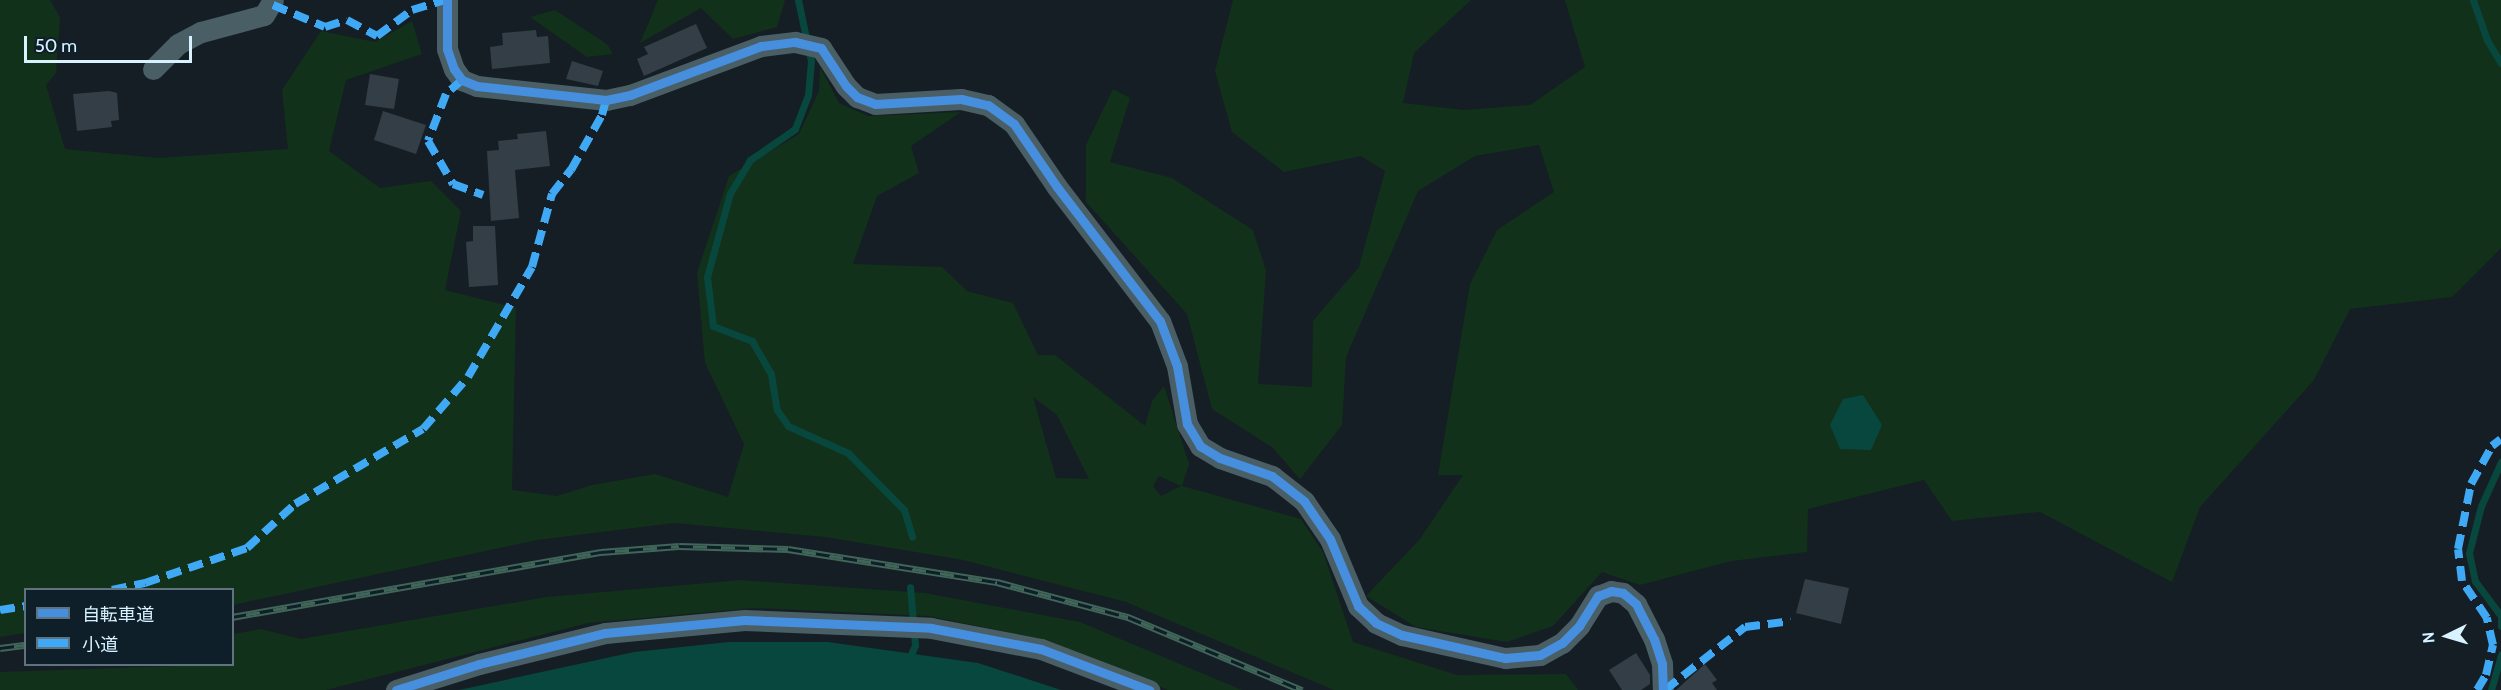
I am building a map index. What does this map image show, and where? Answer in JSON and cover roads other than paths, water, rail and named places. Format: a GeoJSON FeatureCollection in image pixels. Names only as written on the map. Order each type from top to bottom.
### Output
{"type":"FeatureCollection","features":[{"type":"Feature","properties":{"kind":"street"},"geometry":{"type":"LineString","coordinates":[[153,69],[178,44],[201,32],[264,15],[273,0]]}},
{"type":"Feature","properties":{"kind":"street"},"geometry":{"type":"LineString","coordinates":[[447,0],[447,50],[462,80],[477,86],[587,99],[630,95],[761,46],[795,42],[821,48],[857,98],[875,104],[961,99],[988,105],[1014,124],[1057,188],[1160,321],[1177,366],[1187,424],[1200,446],[1220,458],[1272,476],[1304,501],[1330,539],[1358,606],[1376,623],[1402,635],[1505,658],[1540,655],[1562,643],[1579,626],[1598,596],[1611,591],[1623,593],[1636,604],[1654,639],[1662,664],[1663,690]]}},
{"type":"Feature","properties":{"kind":"street"},"geometry":{"type":"LineString","coordinates":[[396,690],[479,664],[605,633],[744,620],[887,624],[931,628],[1041,649],[1149,690]]}},
{"type":"Feature","properties":{"kind":"waterway"},"geometry":{"type":"LineString","coordinates":[[798,0],[811,61],[808,95],[795,129],[750,160],[730,193],[707,277],[713,326],[752,341],[771,374],[777,410],[788,426],[848,453],[904,510],[912,537]]}},
{"type":"Feature","properties":{"kind":"waterway"},"geometry":{"type":"LineString","coordinates":[[2473,0],[2487,40],[2501,63]]}},
{"type":"Feature","properties":{"kind":"waterway"},"geometry":{"type":"LineString","coordinates":[[2501,462],[2481,506],[2469,553],[2475,581],[2501,616],[2501,626]]}},
{"type":"Feature","properties":{"kind":"waterway"},"geometry":{"type":"LineString","coordinates":[[908,661],[915,645],[910,587]]}},
{"type":"Feature","properties":{"kind":"waterway"},"geometry":{"type":"LineString","coordinates":[[2491,690],[2501,654]]}},
{"type":"Feature","properties":{"kind":"railway"},"geometry":{"type":"LineString","coordinates":[[234,617],[601,552],[679,546],[788,549],[997,582],[1128,617],[1302,690]]}},
{"type":"Feature","properties":{"kind":"railway"},"geometry":{"type":"LineString","coordinates":[[0,648],[24,645]]}}]}
